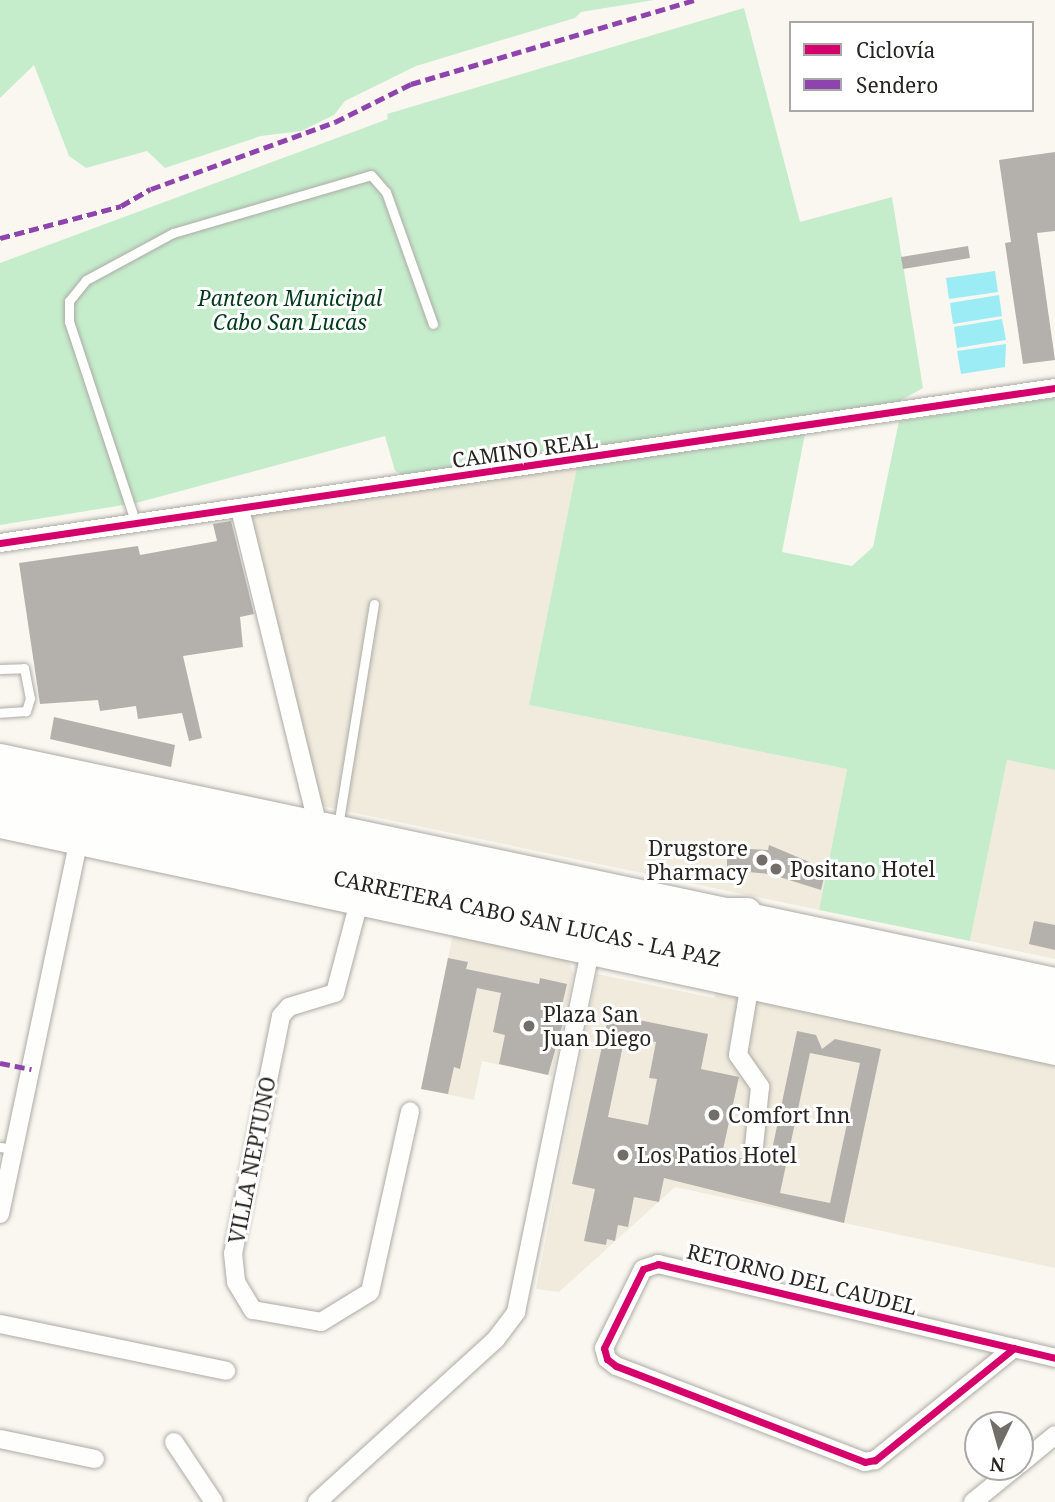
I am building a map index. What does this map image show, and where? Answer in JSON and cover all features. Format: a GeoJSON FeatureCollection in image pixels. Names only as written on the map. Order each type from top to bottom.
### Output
{"type":"FeatureCollection","features":[{"type":"Feature","properties":{"kind":"highway","name":"CARRETERA CABO SAN LUCAS - LA PAZ"},"geometry":{"type":"LineString","coordinates":[[0,778],[1055,1002]]}},
{"type":"Feature","properties":{"kind":"highway","name":"CARRETERA CABO SAN LUCAS - LA PAZ"},"geometry":{"type":"LineString","coordinates":[[0,806],[1055,1030]]}},
{"type":"Feature","properties":{"kind":"highway"},"geometry":{"type":"LineString","coordinates":[[495,862],[621,911],[747,913]]}},
{"type":"Feature","properties":{"kind":"highway"},"geometry":{"type":"LineString","coordinates":[[950,1007],[1055,1052]]}},
{"type":"Feature","properties":{"kind":"main road"},"geometry":{"type":"LineString","coordinates":[[0,755],[1055,979]]}},
{"type":"Feature","properties":{"kind":"main road"},"geometry":{"type":"LineString","coordinates":[[0,826],[590,951],[749,989],[1055,1052]]}},
{"type":"Feature","properties":{"kind":"street","name":"CAMINO REAL"},"geometry":{"type":"LineString","coordinates":[[0,544],[1055,388]]}},
{"type":"Feature","properties":{"kind":"street"},"geometry":{"type":"LineString","coordinates":[[240,509],[328,825]]}},
{"type":"Feature","properties":{"kind":"street"},"geometry":{"type":"LineString","coordinates":[[0,1214],[7,1148],[78,843]]}},
{"type":"Feature","properties":{"kind":"street","name":"VILLA NEPTUNO"},"geometry":{"type":"LineString","coordinates":[[359,902],[335,993],[287,1008],[281,1016],[233,1253],[236,1282],[253,1310],[321,1322],[370,1292],[410,1111]]}},
{"type":"Feature","properties":{"kind":"street"},"geometry":{"type":"LineString","coordinates":[[317,1502],[496,1339],[516,1312],[590,951]]}},
{"type":"Feature","properties":{"kind":"street"},"geometry":{"type":"LineString","coordinates":[[749,989],[738,1055],[760,1087],[754,1147]]}},
{"type":"Feature","properties":{"kind":"street","name":"RETORNO DEL CAUDEL"},"geometry":{"type":"LineString","coordinates":[[1014,1348],[875,1460],[865,1462],[616,1366],[607,1359],[604,1348],[643,1269],[658,1264],[1014,1348],[1055,1358]]}},
{"type":"Feature","properties":{"kind":"street"},"geometry":{"type":"LineString","coordinates":[[0,1324],[226,1371]]}},
{"type":"Feature","properties":{"kind":"street"},"geometry":{"type":"LineString","coordinates":[[1034,1452],[1055,1435]]}},
{"type":"Feature","properties":{"kind":"street"},"geometry":{"type":"LineString","coordinates":[[0,1439],[95,1459]]}},
{"type":"Feature","properties":{"kind":"street"},"geometry":{"type":"LineString","coordinates":[[174,1441],[214,1502]]}},
{"type":"Feature","properties":{"kind":"street"},"geometry":{"type":"LineString","coordinates":[[973,1502],[999,1481]]}},
{"type":"Feature","properties":{"kind":"lane"},"geometry":{"type":"LineString","coordinates":[[136,524],[69,322],[69,301],[86,280],[173,233],[371,175],[386,192],[433,324]]}},
{"type":"Feature","properties":{"kind":"lane"},"geometry":{"type":"LineString","coordinates":[[328,825],[374,604]]}},
{"type":"Feature","properties":{"kind":"lane"},"geometry":{"type":"LineString","coordinates":[[0,668],[24,668],[30,698],[26,711],[0,713]]}},
{"type":"Feature","properties":{"kind":"shaded area"},"geometry":{"type":"Polygon","coordinates":[[[577,467],[529,705],[847,769],[819,910],[322,806],[250,515],[577,467]]]}},
{"type":"Feature","properties":{"kind":"shaded area"},"geometry":{"type":"Polygon","coordinates":[[[1007,760],[1055,770],[1055,959],[970,941],[1007,760]]]}},
{"type":"Feature","properties":{"kind":"shaded area"},"geometry":{"type":"Polygon","coordinates":[[[453,934],[568,959],[573,974],[552,1076],[482,1061],[474,1100],[421,1089],[453,934]]]}},
{"type":"Feature","properties":{"kind":"shaded area"},"geometry":{"type":"Polygon","coordinates":[[[597,974],[714,998],[717,990],[1055,1062],[1055,1268],[675,1187],[559,1292],[536,1289],[597,974]]]}},
{"type":"Feature","properties":{"kind":"green space"},"geometry":{"type":"Polygon","coordinates":[[[0,0],[654,0],[581,12],[575,18],[416,66],[345,101],[334,115],[301,131],[261,136],[165,168],[147,151],[86,168],[69,156],[34,65],[0,98],[0,0]]]}},
{"type":"Feature","properties":{"kind":"green space","name":"Panteon Municipal Cabo San Lucas"},"geometry":{"type":"Polygon","coordinates":[[[744,8],[800,222],[892,197],[923,388],[894,404],[403,475],[395,471],[385,436],[136,503],[0,525],[0,263],[388,119],[387,114],[744,8]]]}},
{"type":"Feature","properties":{"kind":"green space"},"geometry":{"type":"Polygon","coordinates":[[[1055,398],[1055,770],[1007,760],[970,941],[819,910],[847,769],[529,705],[577,467],[805,434],[782,552],[852,566],[873,547],[899,421],[1055,398]]]}},
{"type":"Feature","properties":{"kind":"water"},"geometry":{"type":"Polygon","coordinates":[[[995,271],[998,292],[949,299],[946,278],[995,271]]]}},
{"type":"Feature","properties":{"kind":"water"},"geometry":{"type":"Polygon","coordinates":[[[999,295],[1002,316],[953,324],[950,303],[999,295]]]}},
{"type":"Feature","properties":{"kind":"water"},"geometry":{"type":"Polygon","coordinates":[[[1002,319],[1006,340],[957,348],[954,327],[1002,319]]]}},
{"type":"Feature","properties":{"kind":"water"},"geometry":{"type":"Polygon","coordinates":[[[1006,344],[1005,367],[961,374],[957,351],[1006,344]]]}},
{"type":"Feature","properties":{"kind":"building"},"geometry":{"type":"Polygon","coordinates":[[[1055,152],[1055,231],[1037,233],[1055,360],[1023,364],[1005,243],[1011,242],[999,160],[1055,152]]]}},
{"type":"Feature","properties":{"kind":"building"},"geometry":{"type":"Polygon","coordinates":[[[968,246],[970,258],[903,269],[901,257],[968,246]]]}},
{"type":"Feature","properties":{"kind":"building"},"geometry":{"type":"Polygon","coordinates":[[[231,521],[254,614],[240,617],[243,647],[183,656],[202,738],[189,741],[182,713],[138,719],[136,706],[100,711],[98,700],[40,704],[19,563],[138,546],[140,555],[217,541],[213,524],[231,521]]]}},
{"type":"Feature","properties":{"kind":"building"},"geometry":{"type":"Polygon","coordinates":[[[54,717],[175,745],[171,767],[50,739],[54,717]]]}},
{"type":"Feature","properties":{"kind":"building","name":"Positano Hotel"},"geometry":{"type":"Polygon","coordinates":[[[769,845],[826,869],[821,890],[770,874],[727,870],[727,848],[768,850],[769,845]]]}},
{"type":"Feature","properties":{"kind":"building"},"geometry":{"type":"Polygon","coordinates":[[[1034,921],[1055,925],[1055,950],[1029,944],[1034,921]]]}},
{"type":"Feature","properties":{"kind":"building","name":"Plaza San Juan Diego"},"geometry":{"type":"Polygon","coordinates":[[[448,958],[468,962],[466,969],[539,984],[540,978],[567,984],[559,1018],[564,1019],[548,1075],[499,1064],[505,1035],[493,1032],[501,993],[477,988],[460,1069],[454,1067],[448,1094],[421,1089],[448,958]]]}},
{"type":"Feature","properties":{"kind":"building"},"geometry":{"type":"Polygon","coordinates":[[[609,1014],[708,1034],[701,1069],[739,1077],[722,1154],[769,1164],[797,1031],[816,1035],[822,1049],[835,1039],[881,1049],[844,1223],[664,1178],[659,1202],[634,1197],[628,1227],[618,1225],[615,1241],[607,1239],[606,1245],[584,1241],[595,1189],[572,1184],[609,1014]],[[625,1036],[608,1117],[648,1125],[657,1079],[649,1078],[656,1042],[625,1036]],[[810,1053],[780,1193],[830,1203],[860,1063],[810,1053]]]}},
{"type":"Feature","properties":{"kind":"marked path"},"geometry":{"type":"LineString","coordinates":[[0,238],[121,206],[151,189],[335,122],[411,84],[695,0]]}},
{"type":"Feature","properties":{"kind":"marked path"},"geometry":{"type":"LineString","coordinates":[[0,1063],[31,1069]]}},
{"type":"Feature","properties":{"kind":"cycle path"},"geometry":{"type":"LineString","coordinates":[[0,543],[1055,388]]}},
{"type":"Feature","properties":{"kind":"cycle path"},"geometry":{"type":"LineString","coordinates":[[1014,1348],[875,1460],[865,1462],[616,1366],[607,1359],[604,1348],[643,1269],[658,1264],[1055,1358]]}},
{"type":"Feature","properties":{"kind":"place","name":"Drugstore Pharmacy"},"geometry":{"type":"Point","coordinates":[762,860]}},
{"type":"Feature","properties":{"kind":"place","name":"Positano Hotel"},"geometry":{"type":"Point","coordinates":[776,869]}},
{"type":"Feature","properties":{"kind":"place","name":"Plaza San Juan Diego"},"geometry":{"type":"Point","coordinates":[529,1026]}},
{"type":"Feature","properties":{"kind":"place","name":"Comfort Inn"},"geometry":{"type":"Point","coordinates":[714,1115]}},
{"type":"Feature","properties":{"kind":"place","name":"Los Patios Hotel"},"geometry":{"type":"Point","coordinates":[623,1155]}}]}
